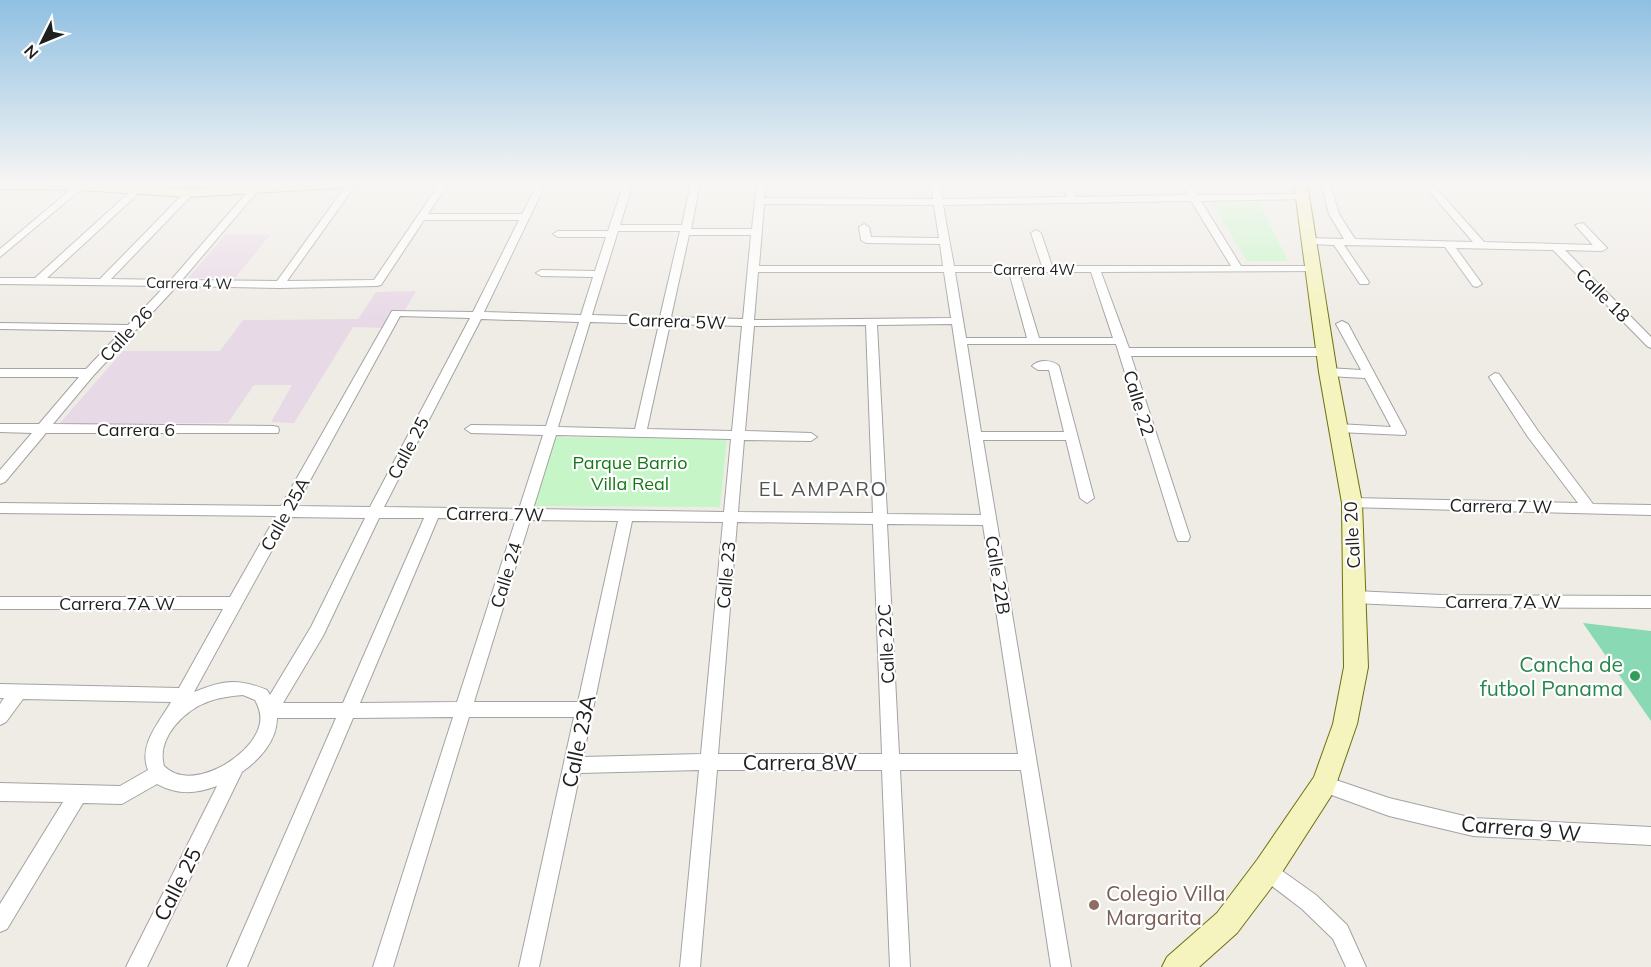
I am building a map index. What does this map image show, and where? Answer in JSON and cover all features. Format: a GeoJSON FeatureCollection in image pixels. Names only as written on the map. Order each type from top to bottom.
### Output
{"type":"FeatureCollection","features":[{"type":"Feature","properties":{"kind":"main road","name":"Calle 20"},"geometry":{"type":"LineString","coordinates":[[1177,967],[1227,923],[1267,870],[1324,784],[1345,724],[1356,667],[1352,503],[1327,362],[1307,228]]}},
{"type":"Feature","properties":{"kind":"street"},"geometry":{"type":"LineString","coordinates":[[0,254],[30,228]]}},
{"type":"Feature","properties":{"kind":"street"},"geometry":{"type":"LineString","coordinates":[[38,281],[96,228]]}},
{"type":"Feature","properties":{"kind":"street"},"geometry":{"type":"LineString","coordinates":[[104,280],[155,228]]}},
{"type":"Feature","properties":{"kind":"street","name":"Calle 26"},"geometry":{"type":"LineString","coordinates":[[0,479],[89,373],[174,283],[221,228]]}},
{"type":"Feature","properties":{"kind":"street"},"geometry":{"type":"LineString","coordinates":[[279,285],[320,228]]}},
{"type":"Feature","properties":{"kind":"street","name":"Carrera 4 W"},"geometry":{"type":"LineString","coordinates":[[0,281],[104,280],[279,285],[377,283],[415,228]]}},
{"type":"Feature","properties":{"kind":"street","name":"Calle 25"},"geometry":{"type":"LineString","coordinates":[[268,711],[317,631],[374,513],[520,228]]}},
{"type":"Feature","properties":{"kind":"street","name":"Calle 24"},"geometry":{"type":"LineString","coordinates":[[383,967],[614,228]]}},
{"type":"Feature","properties":{"kind":"street","name":"Calle 23"},"geometry":{"type":"LineString","coordinates":[[690,967],[756,228]]}},
{"type":"Feature","properties":{"kind":"street"},"geometry":{"type":"LineString","coordinates":[[864,228],[866,240],[945,241]]}},
{"type":"Feature","properties":{"kind":"street","name":"Calle 22B"},"geometry":{"type":"LineString","coordinates":[[943,228],[1061,967]]}},
{"type":"Feature","properties":{"kind":"street"},"geometry":{"type":"LineString","coordinates":[[1213,228],[1238,269]]}},
{"type":"Feature","properties":{"kind":"street"},"geometry":{"type":"LineString","coordinates":[[1341,228],[1352,242]]}},
{"type":"Feature","properties":{"kind":"street"},"geometry":{"type":"LineString","coordinates":[[1467,228],[1481,245]]}},
{"type":"Feature","properties":{"kind":"street"},"geometry":{"type":"LineString","coordinates":[[1309,241],[1602,248],[1583,228]]}},
{"type":"Feature","properties":{"kind":"street"},"geometry":{"type":"LineString","coordinates":[[640,434],[685,230]]}},
{"type":"Feature","properties":{"kind":"street"},"geometry":{"type":"LineString","coordinates":[[558,234],[685,230],[756,232]]}},
{"type":"Feature","properties":{"kind":"street"},"geometry":{"type":"LineString","coordinates":[[1036,233],[1048,269]]}},
{"type":"Feature","properties":{"kind":"street"},"geometry":{"type":"LineString","coordinates":[[1337,242],[1364,282]]}},
{"type":"Feature","properties":{"kind":"street"},"geometry":{"type":"LineString","coordinates":[[1448,244],[1477,284]]}},
{"type":"Feature","properties":{"kind":"street","name":"Calle 18"},"geometry":{"type":"LineString","coordinates":[[1555,246],[1651,344]]}},
{"type":"Feature","properties":{"kind":"street","name":"Carrera 4W"},"geometry":{"type":"LineString","coordinates":[[753,269],[1315,269]]}},
{"type":"Feature","properties":{"kind":"street"},"geometry":{"type":"LineString","coordinates":[[1013,269],[1034,341]]}},
{"type":"Feature","properties":{"kind":"street","name":"Calle 22"},"geometry":{"type":"LineString","coordinates":[[1095,269],[1183,537]]}},
{"type":"Feature","properties":{"kind":"street"},"geometry":{"type":"LineString","coordinates":[[541,273],[600,274]]}},
{"type":"Feature","properties":{"kind":"street","name":"Carrera 5W"},"geometry":{"type":"LineString","coordinates":[[396,313],[748,323],[958,321]]}},
{"type":"Feature","properties":{"kind":"street","name":"Calle 25A"},"geometry":{"type":"LineString","coordinates":[[173,714],[396,313]]}},
{"type":"Feature","properties":{"kind":"street","name":"Calle 22C"},"geometry":{"type":"LineString","coordinates":[[871,322],[900,967]]}},
{"type":"Feature","properties":{"kind":"street"},"geometry":{"type":"LineString","coordinates":[[1338,428],[1400,432],[1342,324]]}},
{"type":"Feature","properties":{"kind":"street"},"geometry":{"type":"LineString","coordinates":[[2,326],[131,328]]}},
{"type":"Feature","properties":{"kind":"street"},"geometry":{"type":"LineString","coordinates":[[961,340],[1122,346],[1327,362],[1369,374]]}},
{"type":"Feature","properties":{"kind":"street"},"geometry":{"type":"LineString","coordinates":[[1038,366],[1051,365],[1055,369],[1088,498]]}},
{"type":"Feature","properties":{"kind":"street"},"geometry":{"type":"LineString","coordinates":[[0,373],[89,373]]}},
{"type":"Feature","properties":{"kind":"street"},"geometry":{"type":"LineString","coordinates":[[1495,377],[1533,434],[1589,508]]}},
{"type":"Feature","properties":{"kind":"street","name":"Carrera 6"},"geometry":{"type":"LineString","coordinates":[[0,428],[273,430]]}},
{"type":"Feature","properties":{"kind":"street"},"geometry":{"type":"LineString","coordinates":[[471,429],[811,437]]}},
{"type":"Feature","properties":{"kind":"street"},"geometry":{"type":"LineString","coordinates":[[976,436],[1071,436]]}},
{"type":"Feature","properties":{"kind":"street","name":"Carrera 7 W"},"geometry":{"type":"LineString","coordinates":[[1352,503],[1651,510]]}},
{"type":"Feature","properties":{"kind":"street","name":"Carrera 7W"},"geometry":{"type":"LineString","coordinates":[[0,508],[990,520]]}},
{"type":"Feature","properties":{"kind":"street"},"geometry":{"type":"LineString","coordinates":[[237,967],[434,513]]}},
{"type":"Feature","properties":{"kind":"street","name":"Calle 23A"},"geometry":{"type":"LineString","coordinates":[[529,967],[626,516]]}},
{"type":"Feature","properties":{"kind":"street","name":"Carrera 7A W"},"geometry":{"type":"LineString","coordinates":[[1354,597],[1441,601],[1651,602]]}},
{"type":"Feature","properties":{"kind":"street","name":"Carrera 7A W"},"geometry":{"type":"LineString","coordinates":[[0,603],[235,603]]}},
{"type":"Feature","properties":{"kind":"street"},"geometry":{"type":"LineString","coordinates":[[244,688],[261,695],[268,711],[268,724],[262,740],[251,755],[235,768],[213,780],[190,785],[171,783],[157,774],[151,756],[157,735],[173,714],[196,698],[221,689],[244,688]]}},
{"type":"Feature","properties":{"kind":"street"},"geometry":{"type":"LineString","coordinates":[[0,691],[184,695]]}},
{"type":"Feature","properties":{"kind":"street"},"geometry":{"type":"LineString","coordinates":[[0,717],[19,691]]}},
{"type":"Feature","properties":{"kind":"street"},"geometry":{"type":"LineString","coordinates":[[268,711],[585,709]]}},
{"type":"Feature","properties":{"kind":"street","name":"Carrera 8W"},"geometry":{"type":"LineString","coordinates":[[573,765],[708,762],[1028,762]]}},
{"type":"Feature","properties":{"kind":"street","name":"Calle 25"},"geometry":{"type":"LineString","coordinates":[[136,967],[235,768]]}},
{"type":"Feature","properties":{"kind":"street"},"geometry":{"type":"LineString","coordinates":[[0,792],[122,795],[157,774]]}},
{"type":"Feature","properties":{"kind":"street","name":"Carrera 9 W"},"geometry":{"type":"LineString","coordinates":[[1324,784],[1389,807],[1473,827],[1651,836]]}},
{"type":"Feature","properties":{"kind":"street"},"geometry":{"type":"LineString","coordinates":[[1,917],[78,794]]}},
{"type":"Feature","properties":{"kind":"street"},"geometry":{"type":"LineString","coordinates":[[1267,870],[1310,902],[1340,932],[1356,967]]}},
{"type":"Feature","properties":{"kind":"shaded area"},"geometry":{"type":"Polygon","coordinates":[[[226,234],[270,235],[235,278],[188,278],[226,234]]]}},
{"type":"Feature","properties":{"kind":"shaded area"},"geometry":{"type":"Polygon","coordinates":[[[416,291],[405,310],[395,310],[389,313],[382,328],[353,327],[294,423],[271,422],[292,385],[254,385],[228,423],[59,424],[123,351],[220,351],[243,320],[358,319],[376,292],[416,291]]]}},
{"type":"Feature","properties":{"kind":"green space"},"geometry":{"type":"Polygon","coordinates":[[[1227,228],[1272,228],[1288,261],[1247,261],[1227,228]]]}},
{"type":"Feature","properties":{"kind":"green space","name":"Parque Barrio Villa Real"},"geometry":{"type":"Polygon","coordinates":[[[555,437],[727,439],[720,507],[533,506],[555,437]]]}},
{"type":"Feature","properties":{"kind":"green space","name":"Cancha de futbol Panama"},"geometry":{"type":"Polygon","coordinates":[[[1583,623],[1651,631],[1651,721],[1583,623]]]}},
{"type":"Feature","properties":{"kind":"place","name":"Cancha de futbol Panama"},"geometry":{"type":"Point","coordinates":[1635,676]}},
{"type":"Feature","properties":{"kind":"place","name":"Colegio Villa Margarita"},"geometry":{"type":"Point","coordinates":[1094,905]}},
{"type":"Feature","properties":{"kind":"district","name":"EL AMPARO"},"geometry":{"type":"Point","coordinates":[823,488]}}]}
